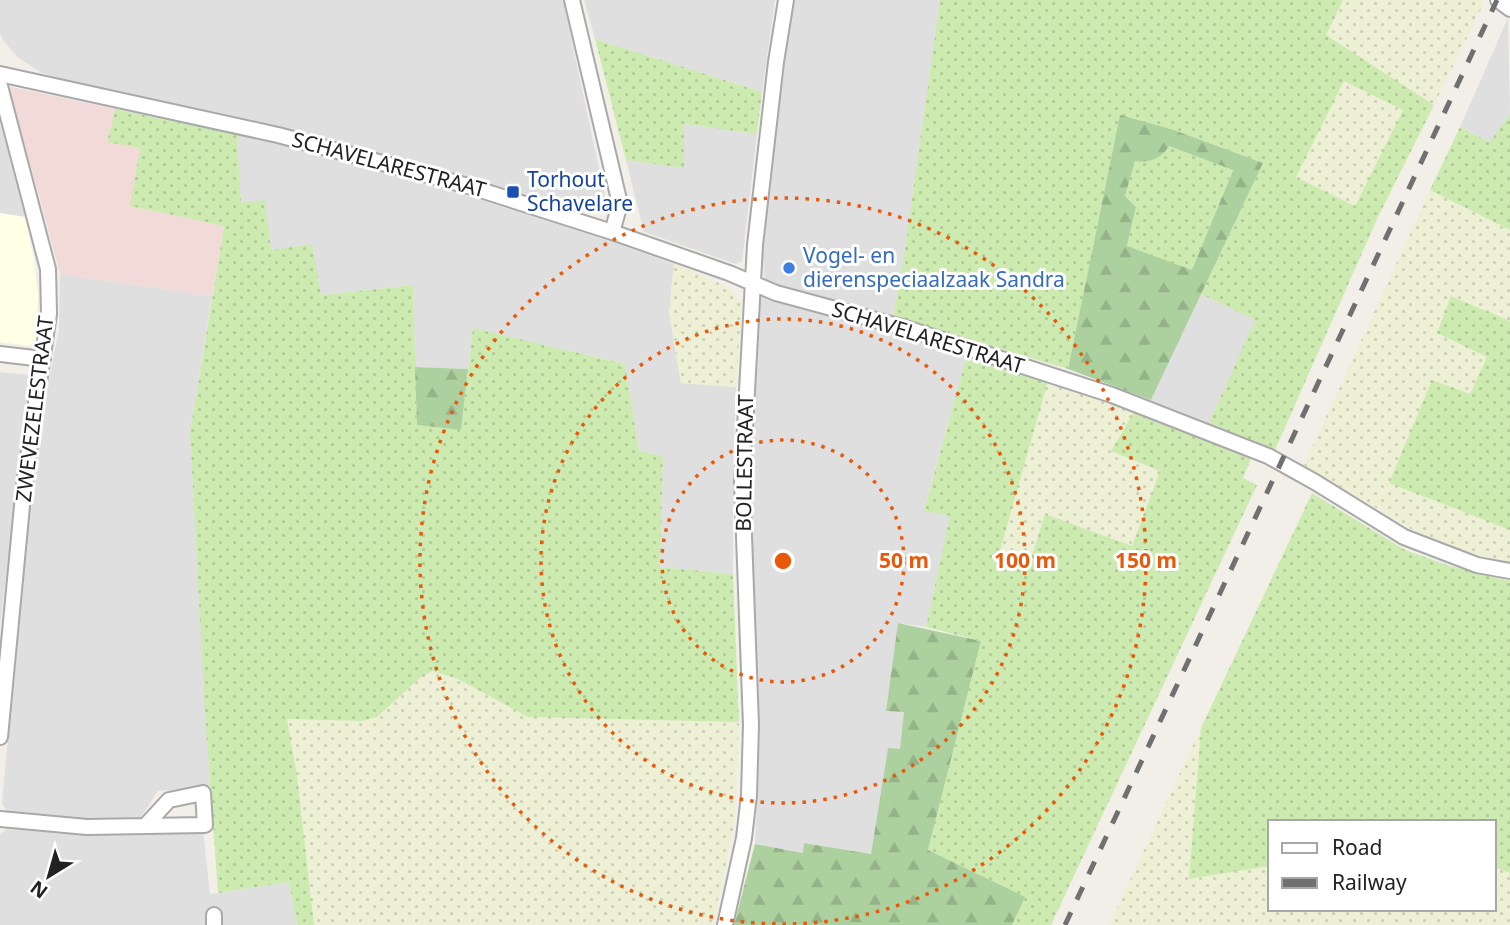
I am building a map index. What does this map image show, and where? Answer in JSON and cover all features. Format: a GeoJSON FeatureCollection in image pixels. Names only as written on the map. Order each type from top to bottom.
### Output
{"type":"FeatureCollection","features":[{"type":"Feature","properties":{"kind":"street"},"geometry":{"type":"LineString","coordinates":[[572,0],[620,204],[612,232]]}},
{"type":"Feature","properties":{"kind":"street","name":"BOLLESTRAAT"},"geometry":{"type":"LineString","coordinates":[[725,925],[744,838],[749,795],[751,725],[742,482],[752,284],[774,75],[786,0]]}},
{"type":"Feature","properties":{"kind":"street"},"geometry":{"type":"LineString","coordinates":[[1497,0],[1510,9]]}},
{"type":"Feature","properties":{"kind":"street","name":"SCHAVELARESTRAAT"},"geometry":{"type":"LineString","coordinates":[[0,74],[278,135],[468,186],[612,232],[776,293],[909,329],[1112,395],[1268,456],[1405,537],[1477,565],[1510,571]]}},
{"type":"Feature","properties":{"kind":"street","name":"ZWEVEZELESTRAAT"},"geometry":{"type":"LineString","coordinates":[[0,86],[48,269],[49,314],[24,485],[0,737]]}},
{"type":"Feature","properties":{"kind":"street"},"geometry":{"type":"LineString","coordinates":[[0,354],[43,359]]}},
{"type":"Feature","properties":{"kind":"street"},"geometry":{"type":"LineString","coordinates":[[0,819],[87,827],[146,825]]}},
{"type":"Feature","properties":{"kind":"shaded area"},"geometry":{"type":"Polygon","coordinates":[[[0,0],[563,0],[607,205],[599,211],[580,212],[273,125],[76,84],[42,73],[17,57],[3,40],[0,33],[0,0]]]}},
{"type":"Feature","properties":{"kind":"shaded area"},"geometry":{"type":"Polygon","coordinates":[[[584,0],[775,0],[762,92],[595,39],[584,0]]]}},
{"type":"Feature","properties":{"kind":"shaded area"},"geometry":{"type":"Polygon","coordinates":[[[793,0],[940,0],[893,317],[768,282],[764,277],[762,242],[793,0]]]}},
{"type":"Feature","properties":{"kind":"shaded area"},"geometry":{"type":"Polygon","coordinates":[[[1343,0],[1481,0],[1484,3],[1434,105],[1326,35],[1343,0]]]}},
{"type":"Feature","properties":{"kind":"shaded area"},"geometry":{"type":"Polygon","coordinates":[[[1508,18],[1510,114],[1491,142],[1460,127],[1508,18]]]}},
{"type":"Feature","properties":{"kind":"shaded area"},"geometry":{"type":"Polygon","coordinates":[[[1344,80],[1403,110],[1355,206],[1296,177],[1344,80]]]}},
{"type":"Feature","properties":{"kind":"shaded area"},"geometry":{"type":"Polygon","coordinates":[[[7,86],[115,109],[107,141],[140,148],[131,206],[224,226],[212,296],[60,274],[7,86]]]}},
{"type":"Feature","properties":{"kind":"shaded area"},"geometry":{"type":"Polygon","coordinates":[[[684,124],[757,134],[742,261],[736,264],[644,232],[626,160],[683,167],[684,124]]]}},
{"type":"Feature","properties":{"kind":"shaded area"},"geometry":{"type":"Polygon","coordinates":[[[0,125],[6,144],[25,217],[0,213],[0,125]]]}},
{"type":"Feature","properties":{"kind":"shaded area"},"geometry":{"type":"Polygon","coordinates":[[[237,135],[260,138],[478,199],[674,264],[669,312],[681,383],[736,387],[733,574],[660,567],[663,456],[639,451],[625,364],[473,329],[468,369],[415,367],[413,285],[321,295],[271,250],[240,203],[237,135]]]}},
{"type":"Feature","properties":{"kind":"shaded area"},"geometry":{"type":"Polygon","coordinates":[[[1430,190],[1510,230],[1510,321],[1451,296],[1488,357],[1470,394],[1390,483],[1510,530],[1510,562],[1458,550],[1423,536],[1304,465],[1430,190]]]}},
{"type":"Feature","properties":{"kind":"shaded area"},"geometry":{"type":"Polygon","coordinates":[[[0,213],[25,217],[38,296],[36,338],[29,346],[0,342],[0,213]]]}},
{"type":"Feature","properties":{"kind":"shaded area"},"geometry":{"type":"Polygon","coordinates":[[[674,264],[727,286],[742,302],[736,387],[681,383],[669,312],[674,264]]]}},
{"type":"Feature","properties":{"kind":"shaded area"},"geometry":{"type":"Polygon","coordinates":[[[60,274],[212,296],[190,433],[210,786],[158,791],[140,818],[113,821],[8,812],[2,803],[30,501],[40,422],[59,330],[60,274]]]}},
{"type":"Feature","properties":{"kind":"shaded area"},"geometry":{"type":"Polygon","coordinates":[[[1201,294],[1256,320],[1209,423],[1151,400],[1201,294]]]}},
{"type":"Feature","properties":{"kind":"shaded area"},"geometry":{"type":"Polygon","coordinates":[[[758,295],[967,355],[924,510],[951,516],[926,627],[899,623],[886,710],[905,712],[900,750],[888,749],[871,854],[805,843],[804,853],[755,844],[758,776],[748,547],[749,455],[758,295]]]}},
{"type":"Feature","properties":{"kind":"shaded area"},"geometry":{"type":"Polygon","coordinates":[[[0,372],[30,375],[0,626],[0,372]]]}},
{"type":"Feature","properties":{"kind":"shaded area"},"geometry":{"type":"Polygon","coordinates":[[[1048,381],[1134,412],[1111,451],[1160,471],[1132,546],[1045,515],[1028,568],[997,560],[1048,381]]]}},
{"type":"Feature","properties":{"kind":"shaded area"},"geometry":{"type":"Polygon","coordinates":[[[432,671],[457,679],[528,717],[739,722],[735,820],[713,925],[314,925],[297,776],[287,719],[362,721],[377,717],[420,678],[432,671]]]}},
{"type":"Feature","properties":{"kind":"shaded area"},"geometry":{"type":"Polygon","coordinates":[[[1201,728],[1190,879],[1268,866],[1268,911],[1496,911],[1496,868],[1510,873],[1510,925],[1109,925],[1201,728]]]}},
{"type":"Feature","properties":{"kind":"shaded area"},"geometry":{"type":"Polygon","coordinates":[[[7,829],[121,834],[203,830],[210,894],[289,882],[297,925],[0,925],[0,834],[7,829]]]}},
{"type":"Feature","properties":{"kind":"green space"},"geometry":{"type":"Polygon","coordinates":[[[940,0],[1343,0],[1326,35],[1434,105],[1378,217],[1275,450],[1209,423],[1255,320],[1201,294],[1263,163],[1174,130],[1120,116],[1068,369],[893,317],[940,0]],[[1344,81],[1296,177],[1355,206],[1403,110],[1344,81]]]}},
{"type":"Feature","properties":{"kind":"green space"},"geometry":{"type":"Polygon","coordinates":[[[595,39],[762,92],[757,134],[684,124],[684,168],[626,160],[595,39]]]}},
{"type":"Feature","properties":{"kind":"green space"},"geometry":{"type":"Polygon","coordinates":[[[115,109],[237,135],[241,203],[265,200],[271,250],[312,244],[321,295],[413,285],[417,425],[461,430],[473,328],[625,364],[639,451],[663,456],[660,567],[733,574],[739,722],[528,717],[458,679],[432,671],[420,678],[377,717],[362,721],[287,719],[297,776],[314,925],[297,925],[289,882],[218,893],[205,714],[190,433],[224,226],[130,206],[140,148],[107,142],[115,109]]]}},
{"type":"Feature","properties":{"kind":"green space"},"geometry":{"type":"Polygon","coordinates":[[[1510,114],[1510,230],[1430,190],[1460,127],[1490,142],[1510,114]]]}},
{"type":"Feature","properties":{"kind":"green space"},"geometry":{"type":"Polygon","coordinates":[[[1120,115],[1174,130],[1263,163],[1151,400],[1068,369],[1120,115]],[[1169,146],[1154,159],[1135,161],[1125,196],[1136,207],[1127,246],[1192,270],[1233,170],[1169,146]]]}},
{"type":"Feature","properties":{"kind":"green space"},"geometry":{"type":"Polygon","coordinates":[[[1169,146],[1233,169],[1192,271],[1127,247],[1136,207],[1125,196],[1135,160],[1169,146]]]}},
{"type":"Feature","properties":{"kind":"green space"},"geometry":{"type":"Polygon","coordinates":[[[1451,296],[1510,321],[1510,530],[1389,483],[1432,380],[1470,394],[1487,357],[1437,333],[1451,296]]]}},
{"type":"Feature","properties":{"kind":"green space"},"geometry":{"type":"Polygon","coordinates":[[[967,355],[1048,381],[997,561],[1028,568],[1045,514],[1132,546],[1160,471],[1111,451],[1134,412],[1251,459],[1243,478],[1257,485],[1051,925],[1012,925],[1024,897],[928,850],[981,641],[926,627],[950,516],[924,511],[967,355]]]}},
{"type":"Feature","properties":{"kind":"green space"},"geometry":{"type":"Polygon","coordinates":[[[415,367],[468,369],[461,430],[417,425],[415,367]]]}},
{"type":"Feature","properties":{"kind":"green space"},"geometry":{"type":"Polygon","coordinates":[[[1312,493],[1405,550],[1450,566],[1510,581],[1510,873],[1496,868],[1496,820],[1268,820],[1268,866],[1189,879],[1201,728],[1312,493]]]}},
{"type":"Feature","properties":{"kind":"green space"},"geometry":{"type":"Polygon","coordinates":[[[898,623],[981,641],[928,850],[1025,897],[1012,925],[734,925],[755,844],[803,853],[804,843],[871,854],[888,748],[900,749],[904,712],[886,711],[898,623]]]}},
{"type":"Feature","properties":{"kind":"railway"},"geometry":{"type":"LineString","coordinates":[[1065,925],[1497,0]]}},
{"type":"Feature","properties":{"kind":"place","name":"Torhout Schavelare"},"geometry":{"type":"Point","coordinates":[513,192]}},
{"type":"Feature","properties":{"kind":"place","name":"Vogel- en dierenspeciaalzaak Sandra"},"geometry":{"type":"Point","coordinates":[789,268]}}]}
